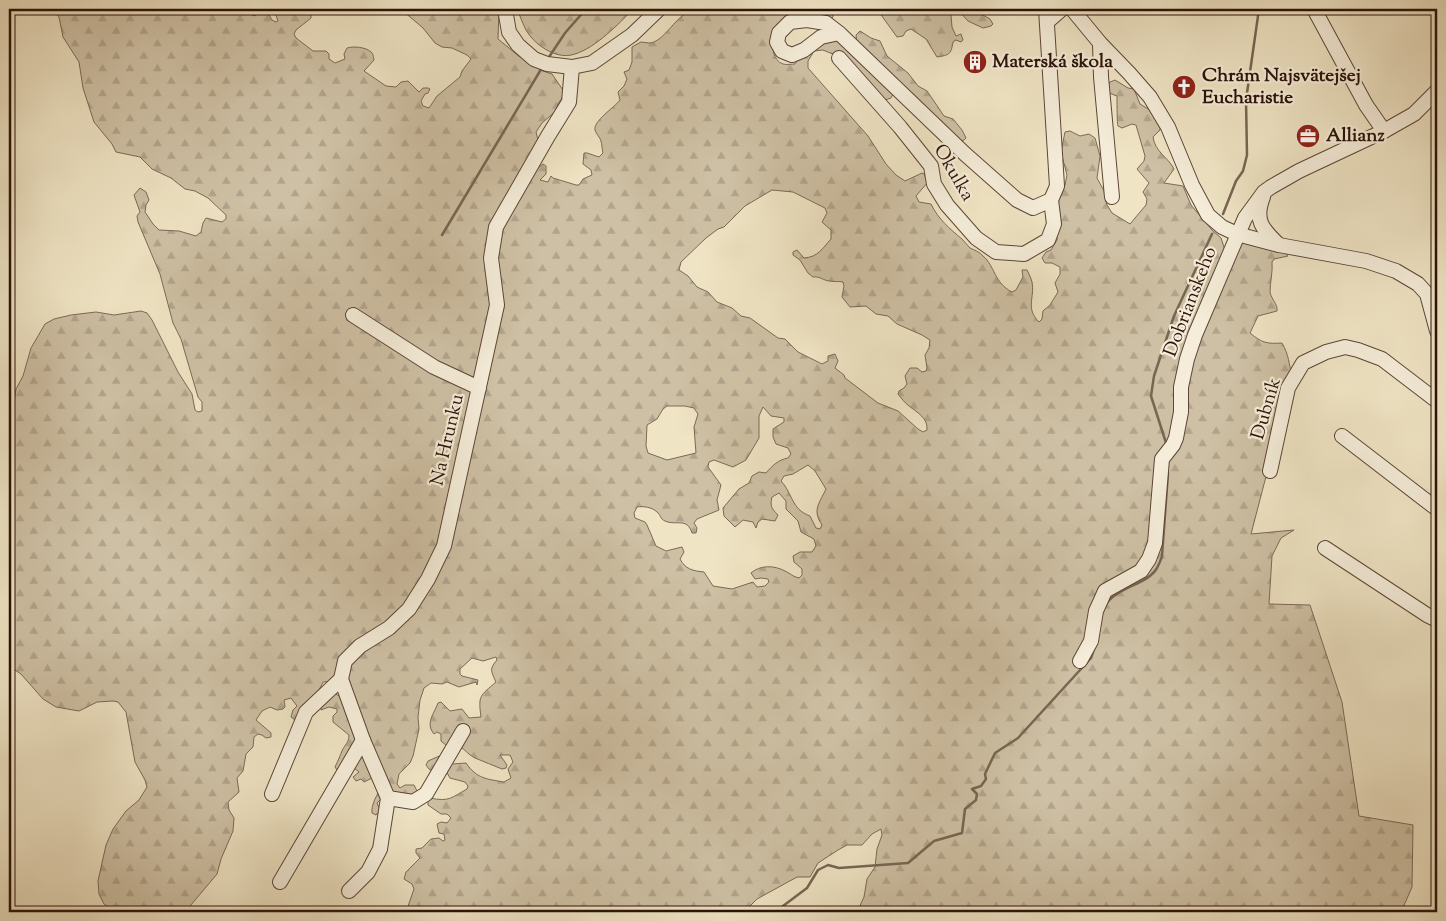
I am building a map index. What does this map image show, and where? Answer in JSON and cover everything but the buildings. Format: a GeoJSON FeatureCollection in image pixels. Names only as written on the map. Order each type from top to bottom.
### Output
{"type":"FeatureCollection","features":[{"type":"Feature","properties":{"kind":"street"},"geometry":{"type":"LineString","coordinates":[[505,9],[509,32],[518,45],[534,59],[547,64],[572,67],[592,63],[632,35],[659,9]]}},
{"type":"Feature","properties":{"kind":"street"},"geometry":{"type":"LineString","coordinates":[[1047,16],[1062,9]]}},
{"type":"Feature","properties":{"kind":"street"},"geometry":{"type":"LineString","coordinates":[[1072,9],[1100,43],[1150,97],[1168,127],[1192,185],[1208,216],[1221,226],[1237,234],[1279,245],[1366,261],[1396,272],[1418,284],[1432,299],[1437,328]]}},
{"type":"Feature","properties":{"kind":"street"},"geometry":{"type":"LineString","coordinates":[[1314,9],[1366,105],[1384,131]]}},
{"type":"Feature","properties":{"kind":"street","name":"Okulka"},"geometry":{"type":"LineString","coordinates":[[839,58],[900,127],[931,166],[934,184],[947,205],[976,238],[996,252],[1024,254],[1048,240],[1054,224],[1051,200],[1057,186],[1047,16]]}},
{"type":"Feature","properties":{"kind":"street","name":"Okulka"},"geometry":{"type":"LineString","coordinates":[[839,33],[965,154],[1017,200],[1033,208],[1051,200]]}},
{"type":"Feature","properties":{"kind":"street"},"geometry":{"type":"LineString","coordinates":[[1100,43],[1101,76],[1112,197]]}},
{"type":"Feature","properties":{"kind":"street"},"geometry":{"type":"LineString","coordinates":[[1101,76],[1119,64]]}},
{"type":"Feature","properties":{"kind":"street","name":"Na Hrunku"},"geometry":{"type":"LineString","coordinates":[[340,679],[345,661],[360,646],[389,628],[409,609],[428,579],[444,546],[498,305],[491,258],[496,227],[569,102],[572,67]]}},
{"type":"Feature","properties":{"kind":"street","name":"Dobrianskeho"},"geometry":{"type":"LineString","coordinates":[[1080,662],[1091,641],[1096,610],[1105,591],[1141,571],[1149,559],[1155,543],[1162,459],[1173,445],[1181,412],[1181,387],[1187,359],[1195,335],[1245,218],[1264,192],[1299,171],[1384,131],[1414,114],[1437,91]]}},
{"type":"Feature","properties":{"kind":"street"},"geometry":{"type":"LineString","coordinates":[[900,127],[913,104]]}},
{"type":"Feature","properties":{"kind":"street"},"geometry":{"type":"LineString","coordinates":[[1264,192],[1260,204],[1259,219],[1266,233],[1279,245]]}},
{"type":"Feature","properties":{"kind":"street"},"geometry":{"type":"LineString","coordinates":[[353,315],[434,367],[479,388]]}},
{"type":"Feature","properties":{"kind":"street","name":"Dubník"},"geometry":{"type":"LineString","coordinates":[[1270,471],[1288,388],[1303,363],[1326,352],[1345,346],[1382,359],[1437,401]]}},
{"type":"Feature","properties":{"kind":"street"},"geometry":{"type":"LineString","coordinates":[[1342,436],[1437,509]]}},
{"type":"Feature","properties":{"kind":"street"},"geometry":{"type":"LineString","coordinates":[[1325,548],[1437,620]]}},
{"type":"Feature","properties":{"kind":"street"},"geometry":{"type":"LineString","coordinates":[[272,794],[306,712],[340,679],[362,740],[388,798],[380,849],[368,872],[349,891]]}},
{"type":"Feature","properties":{"kind":"street"},"geometry":{"type":"LineString","coordinates":[[388,798],[413,802],[426,794],[463,731]]}},
{"type":"Feature","properties":{"kind":"street"},"geometry":{"type":"LineString","coordinates":[[280,882],[362,740]]}},
{"type":"Feature","properties":{"kind":"green space"},"geometry":{"type":"Polygon","coordinates":[[[53,9],[249,9],[252,15],[255,16],[260,10],[267,11],[272,20],[276,22],[278,21],[275,12],[277,9],[311,9],[311,18],[296,30],[294,34],[296,38],[313,51],[326,51],[329,54],[329,59],[335,63],[345,59],[344,54],[347,48],[359,47],[369,50],[373,54],[374,60],[364,71],[386,86],[396,87],[401,82],[408,81],[419,92],[423,88],[430,89],[421,101],[423,106],[429,108],[437,96],[460,77],[471,59],[452,48],[442,47],[435,43],[423,28],[403,11],[397,9],[499,9],[498,39],[520,57],[529,59],[540,70],[552,74],[565,93],[556,111],[542,123],[536,132],[540,148],[538,168],[543,164],[546,166],[546,174],[540,180],[548,182],[551,176],[579,185],[583,179],[592,175],[591,170],[583,164],[584,153],[599,157],[603,153],[595,126],[620,100],[618,92],[624,86],[627,79],[624,72],[629,70],[632,62],[632,47],[641,42],[655,42],[681,17],[692,11],[712,13],[718,9],[832,9],[833,17],[829,20],[804,19],[772,38],[777,60],[783,64],[795,64],[802,53],[824,35],[857,44],[856,35],[860,31],[880,41],[887,56],[908,73],[918,86],[927,91],[944,116],[953,119],[962,130],[966,138],[964,140],[959,142],[878,79],[893,94],[891,98],[885,100],[835,55],[823,50],[814,51],[808,61],[808,68],[868,136],[886,164],[896,175],[905,181],[922,173],[924,174],[928,182],[916,196],[919,202],[931,204],[937,214],[970,248],[980,253],[987,260],[998,279],[1006,288],[1012,292],[1016,290],[1023,277],[1022,270],[1027,270],[1033,288],[1032,312],[1039,322],[1042,319],[1043,311],[1050,305],[1058,292],[1055,283],[1060,274],[1060,267],[1052,263],[1045,263],[1042,258],[1046,252],[1051,250],[1057,240],[1057,205],[1067,175],[1061,152],[1065,132],[1070,131],[1080,136],[1089,134],[1095,138],[1100,156],[1097,178],[1112,213],[1130,224],[1146,205],[1147,199],[1143,192],[1149,183],[1137,169],[1144,161],[1145,156],[1136,125],[1132,124],[1122,128],[1118,126],[1117,96],[1109,93],[1108,83],[1115,80],[1128,88],[1134,89],[1140,104],[1153,112],[1161,125],[1160,130],[1153,137],[1154,142],[1174,169],[1164,183],[1183,186],[1191,205],[1221,238],[1225,250],[1240,241],[1278,246],[1288,256],[1274,259],[1272,262],[1270,292],[1277,311],[1258,316],[1250,333],[1265,342],[1282,343],[1292,377],[1251,534],[1294,530],[1281,538],[1272,556],[1269,604],[1310,605],[1342,702],[1359,816],[1413,825],[1412,887],[1402,910],[1400,912],[857,912],[864,897],[867,879],[875,867],[877,849],[882,835],[881,829],[872,834],[862,845],[847,845],[818,863],[810,877],[797,877],[757,899],[744,912],[406,912],[414,889],[412,884],[404,879],[406,872],[420,858],[416,853],[416,849],[422,848],[431,839],[439,838],[443,841],[445,840],[444,834],[439,833],[437,824],[441,822],[447,823],[451,818],[447,814],[441,814],[428,805],[428,800],[430,798],[442,800],[453,797],[467,789],[468,786],[465,782],[450,778],[443,766],[432,771],[426,765],[428,761],[444,754],[453,764],[466,763],[474,772],[483,777],[504,782],[511,778],[508,769],[513,762],[510,755],[500,755],[507,765],[506,768],[502,769],[475,758],[460,747],[447,746],[441,741],[441,734],[437,732],[434,734],[430,726],[438,703],[441,702],[450,711],[462,709],[469,718],[481,717],[481,696],[496,682],[492,670],[497,660],[496,657],[483,661],[472,658],[460,669],[462,676],[478,680],[477,685],[476,682],[459,687],[447,682],[442,684],[431,683],[424,688],[420,700],[419,729],[413,756],[410,763],[399,774],[397,784],[400,788],[405,785],[414,785],[421,799],[382,798],[377,803],[380,810],[376,815],[372,813],[372,807],[380,790],[374,777],[364,782],[361,779],[356,781],[353,777],[359,772],[354,768],[341,771],[335,767],[348,742],[349,735],[333,722],[333,716],[337,709],[329,707],[321,710],[322,703],[334,693],[341,697],[351,712],[333,681],[323,682],[311,703],[295,720],[291,717],[293,710],[297,706],[291,698],[284,700],[285,707],[283,709],[277,710],[270,707],[262,711],[256,720],[271,733],[271,737],[266,738],[258,734],[254,737],[253,747],[246,754],[243,771],[237,778],[239,792],[228,802],[229,810],[234,818],[233,831],[217,874],[185,912],[119,912],[117,909],[110,908],[104,904],[99,894],[98,881],[106,845],[113,829],[126,811],[139,800],[147,787],[135,762],[126,712],[118,702],[97,702],[79,711],[56,707],[43,699],[21,674],[9,666],[9,420],[16,389],[23,376],[31,348],[45,324],[54,319],[71,315],[96,312],[114,315],[141,311],[147,313],[178,372],[192,394],[195,410],[198,412],[202,411],[202,402],[198,397],[181,339],[173,323],[160,274],[138,222],[137,216],[140,212],[134,195],[140,188],[146,192],[149,200],[145,212],[159,230],[179,231],[196,236],[201,232],[206,218],[222,222],[226,219],[226,215],[208,198],[195,191],[185,189],[171,178],[152,169],[140,157],[116,152],[112,144],[94,122],[83,88],[79,62],[63,37],[59,17],[53,9]],[[772,190],[745,206],[724,227],[706,238],[681,262],[679,270],[688,276],[697,287],[708,292],[717,302],[732,308],[741,316],[750,318],[778,338],[785,339],[798,352],[822,364],[828,361],[828,356],[835,354],[838,361],[835,368],[845,378],[878,403],[898,411],[918,429],[923,432],[927,430],[924,419],[898,394],[907,384],[905,376],[910,368],[917,368],[922,372],[926,371],[925,355],[929,348],[930,340],[897,324],[888,316],[876,314],[866,306],[850,307],[842,297],[843,282],[813,277],[808,273],[800,260],[793,255],[793,252],[797,250],[804,258],[813,256],[831,239],[831,230],[822,222],[827,213],[825,208],[793,192],[772,190]],[[667,406],[657,419],[647,425],[646,446],[648,453],[667,460],[696,453],[694,427],[698,414],[694,408],[667,406]],[[763,407],[759,416],[759,438],[746,460],[733,467],[714,460],[709,462],[708,467],[721,485],[717,500],[719,510],[697,519],[694,523],[697,528],[696,533],[692,533],[690,528],[684,523],[663,520],[655,510],[650,508],[637,507],[634,513],[635,518],[645,522],[647,525],[656,546],[666,551],[682,547],[684,552],[680,559],[684,565],[690,569],[704,572],[713,586],[732,589],[753,582],[757,587],[765,586],[769,582],[768,579],[755,579],[751,573],[759,568],[767,567],[781,569],[799,578],[802,575],[802,569],[794,562],[793,556],[800,552],[812,552],[816,546],[814,539],[801,532],[798,521],[786,509],[786,501],[779,493],[772,497],[771,500],[771,505],[778,515],[775,521],[762,519],[758,522],[756,528],[753,522],[743,520],[735,527],[724,516],[723,508],[739,489],[749,483],[752,476],[759,472],[766,473],[776,463],[788,458],[791,454],[788,448],[776,444],[773,437],[773,429],[784,422],[784,418],[771,416],[763,407]],[[808,465],[793,474],[784,476],[781,481],[799,509],[810,516],[816,528],[820,529],[822,525],[817,511],[826,489],[815,471],[808,465]]]}},
{"type":"Feature","properties":{"kind":"green space"},"geometry":{"type":"Polygon","coordinates":[[[517,9],[633,9],[591,47],[567,56],[550,52],[535,42],[526,30],[517,9]]]}},
{"type":"Feature","properties":{"kind":"green space"},"geometry":{"type":"Polygon","coordinates":[[[878,9],[972,9],[990,19],[993,24],[983,28],[968,21],[959,11],[955,11],[951,15],[952,27],[956,36],[961,34],[963,40],[961,42],[956,40],[953,42],[949,54],[937,57],[926,39],[911,29],[906,31],[903,36],[897,37],[878,9]]]}},
{"type":"Feature","properties":{"kind":"waterway"},"geometry":{"type":"LineString","coordinates":[[547,60],[565,33],[586,9]]}},
{"type":"Feature","properties":{"kind":"waterway"},"geometry":{"type":"LineString","coordinates":[[1223,214],[1236,181],[1243,171],[1247,155],[1246,100],[1259,9]]}},
{"type":"Feature","properties":{"kind":"waterway"},"geometry":{"type":"LineString","coordinates":[[442,235],[543,66]]}},
{"type":"Feature","properties":{"kind":"waterway"},"geometry":{"type":"LineString","coordinates":[[1167,446],[1151,396],[1154,376],[1174,316],[1212,234]]}},
{"type":"Feature","properties":{"kind":"waterway"},"geometry":{"type":"LineString","coordinates":[[1106,604],[1118,593],[1147,578],[1159,564],[1162,556],[1168,473]]}},
{"type":"Feature","properties":{"kind":"waterway"},"geometry":{"type":"LineString","coordinates":[[775,912],[807,888],[818,870],[828,865],[839,868],[908,863],[934,841],[962,833],[965,809],[976,800],[977,794],[972,789],[981,786],[986,779],[985,774],[995,753],[1018,738],[1091,658],[1096,643]]}},
{"type":"Feature","properties":{"kind":"place","name":"Materská škola"},"geometry":{"type":"Point","coordinates":[975,62]}},
{"type":"Feature","properties":{"kind":"place","name":"Chrám Najsvätejšej Eucharistie"},"geometry":{"type":"Point","coordinates":[1184,87]}},
{"type":"Feature","properties":{"kind":"place","name":"Allianz"},"geometry":{"type":"Point","coordinates":[1308,136]}}]}
